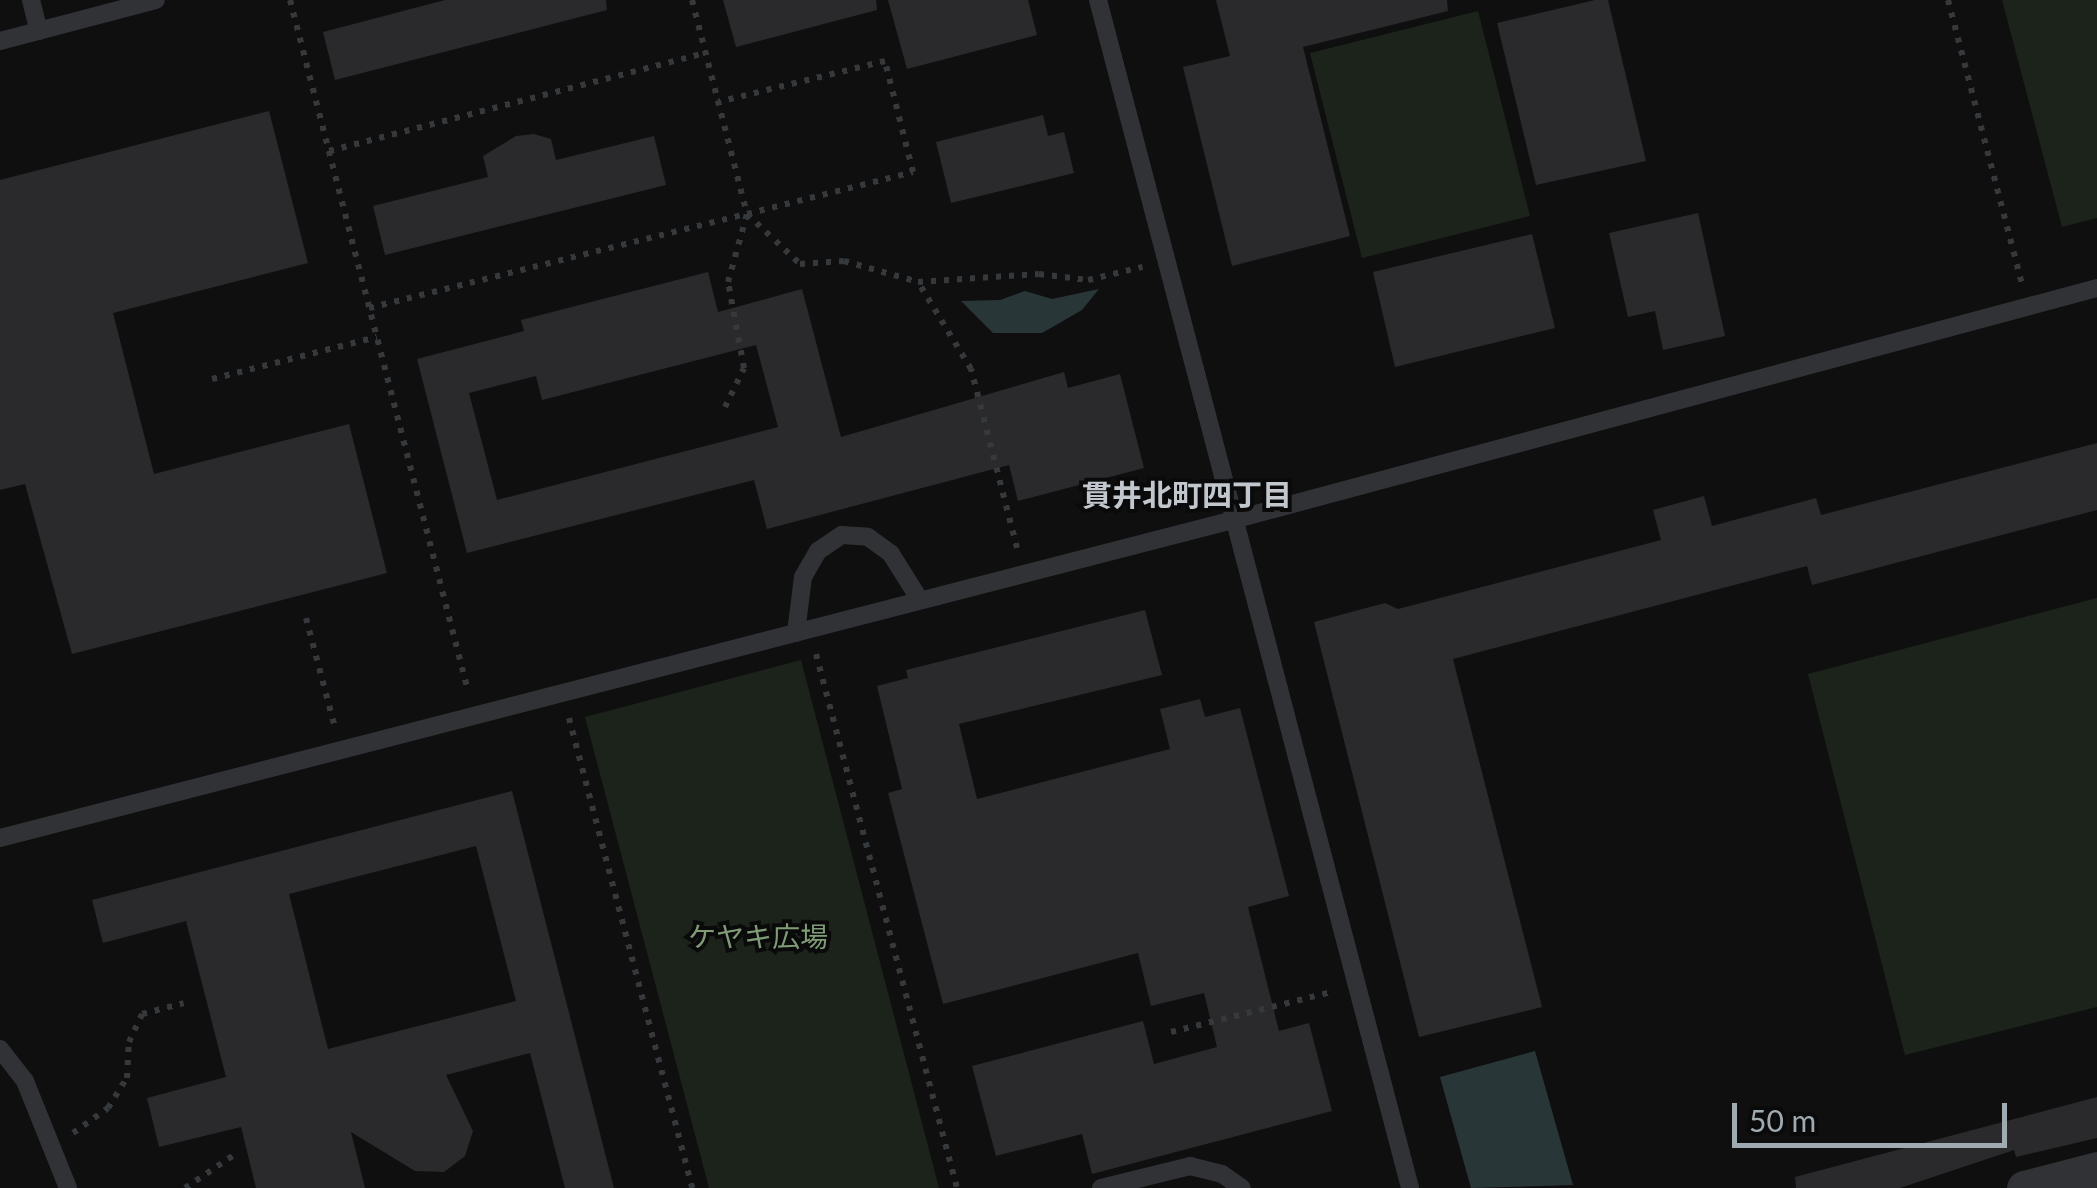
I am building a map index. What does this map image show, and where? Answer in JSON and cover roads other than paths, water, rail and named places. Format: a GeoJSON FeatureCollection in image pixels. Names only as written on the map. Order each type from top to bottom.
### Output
{"type":"FeatureCollection","features":[{"type":"Feature","properties":{"kind":"street"},"geometry":{"type":"LineString","coordinates":[[2024,1188],[2097,1169]]}},
{"type":"Feature","properties":{"kind":"lane"},"geometry":{"type":"LineString","coordinates":[[31,0],[39,31]]}},
{"type":"Feature","properties":{"kind":"lane"},"geometry":{"type":"LineString","coordinates":[[0,41],[156,0]]}},
{"type":"Feature","properties":{"kind":"lane"},"geometry":{"type":"LineString","coordinates":[[1098,0],[1410,1188]]}},
{"type":"Feature","properties":{"kind":"lane"},"geometry":{"type":"LineString","coordinates":[[0,838],[1233,520],[2097,288]]}},
{"type":"Feature","properties":{"kind":"lane"},"geometry":{"type":"LineString","coordinates":[[802,631],[803,576],[818,551],[842,535],[868,536],[891,554],[920,600]]}},
{"type":"Feature","properties":{"kind":"lane"},"geometry":{"type":"LineString","coordinates":[[0,1049],[25,1081],[56,1146],[68,1188]]}},
{"type":"Feature","properties":{"kind":"lane"},"geometry":{"type":"LineString","coordinates":[[1101,1188],[1190,1166],[1222,1174],[1242,1188]]}},
{"type":"Feature","properties":{"kind":"district","name":"貫井北町四丁目"},"geometry":{"type":"Point","coordinates":[1187,494]}},
{"type":"Feature","properties":{"kind":"park label","name":"ケヤキ広場"},"geometry":{"type":"Point","coordinates":[758,936]}}]}
